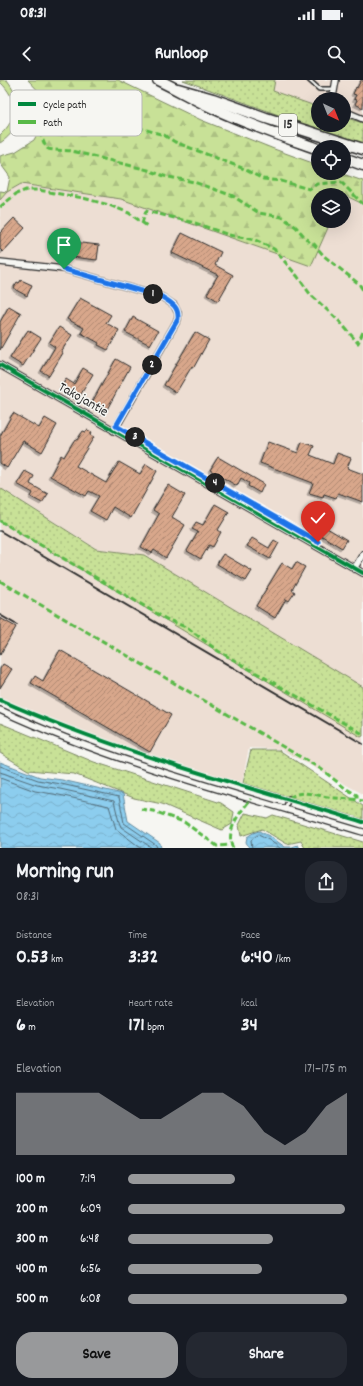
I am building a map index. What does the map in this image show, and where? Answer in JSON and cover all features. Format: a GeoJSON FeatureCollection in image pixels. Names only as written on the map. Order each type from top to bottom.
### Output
{"type":"FeatureCollection","features":[{"type":"Feature","properties":{"kind":"highway","name":"15"},"geometry":{"type":"LineString","coordinates":[[158,80],[178,89],[210,107],[311,146]]}},
{"type":"Feature","properties":{"kind":"highway","name":"15"},"geometry":{"type":"LineString","coordinates":[[178,89],[213,99],[363,150]]}},
{"type":"Feature","properties":{"kind":"highway"},"geometry":{"type":"LineString","coordinates":[[351,161],[363,165]]}},
{"type":"Feature","properties":{"kind":"street"},"geometry":{"type":"LineString","coordinates":[[334,89],[336,80]]}},
{"type":"Feature","properties":{"kind":"street"},"geometry":{"type":"LineString","coordinates":[[351,114],[363,119]]}},
{"type":"Feature","properties":{"kind":"street"},"geometry":{"type":"LineString","coordinates":[[0,262],[64,269],[162,297],[174,305],[178,313],[178,319],[114,431]]}},
{"type":"Feature","properties":{"kind":"street","name":"Takojantie"},"geometry":{"type":"LineString","coordinates":[[0,366],[363,573]]}},
{"type":"Feature","properties":{"kind":"street"},"geometry":{"type":"LineString","coordinates":[[354,569],[363,554]]}},
{"type":"Feature","properties":{"kind":"street"},"geometry":{"type":"LineString","coordinates":[[0,710],[49,732],[106,753],[363,832]]}},
{"type":"Feature","properties":{"kind":"lane"},"geometry":{"type":"LineString","coordinates":[[309,80],[319,89],[334,89]]}},
{"type":"Feature","properties":{"kind":"lane"},"geometry":{"type":"LineString","coordinates":[[285,808],[289,798]]}},
{"type":"Feature","properties":{"kind":"shaded area"},"geometry":{"type":"Polygon","coordinates":[[[275,80],[363,80],[363,123],[351,119],[351,92],[311,92],[311,105],[272,91],[275,80]]]}},
{"type":"Feature","properties":{"kind":"shaded area"},"geometry":{"type":"Polygon","coordinates":[[[21,184],[121,199],[311,266],[327,228],[351,228],[351,199],[363,204],[363,687],[144,555],[97,549],[0,488],[0,200],[7,192],[21,184]]]}},
{"type":"Feature","properties":{"kind":"shaded area"},"geometry":{"type":"Polygon","coordinates":[[[0,522],[363,738],[363,794],[280,749],[249,748],[242,783],[147,754],[61,724],[0,697],[0,522]]]}},
{"type":"Feature","properties":{"kind":"green space"},"geometry":{"type":"Polygon","coordinates":[[[0,80],[7,80],[13,90],[10,90],[10,95],[6,88],[0,80]]]}},
{"type":"Feature","properties":{"kind":"green space"},"geometry":{"type":"Polygon","coordinates":[[[28,80],[118,80],[139,90],[37,90],[28,80]]]}},
{"type":"Feature","properties":{"kind":"green space"},"geometry":{"type":"Polygon","coordinates":[[[183,80],[275,80],[273,91],[311,105],[311,127],[183,80]]]}},
{"type":"Feature","properties":{"kind":"green space"},"geometry":{"type":"Polygon","coordinates":[[[142,92],[201,120],[311,162],[311,180],[351,180],[351,177],[363,181],[363,204],[351,198],[351,188],[311,188],[311,228],[328,228],[311,266],[121,199],[21,184],[7,192],[10,177],[0,163],[0,156],[15,152],[34,140],[36,136],[142,136],[142,92]]]}},
{"type":"Feature","properties":{"kind":"green space"},"geometry":{"type":"Polygon","coordinates":[[[351,119],[363,123],[363,146],[351,142],[351,140],[347,140],[325,132],[351,132],[351,119]]]}},
{"type":"Feature","properties":{"kind":"green space"},"geometry":{"type":"Polygon","coordinates":[[[10,123],[10,134],[0,143],[0,135],[10,123]]]}},
{"type":"Feature","properties":{"kind":"green space"},"geometry":{"type":"Polygon","coordinates":[[[0,191],[7,192],[0,200],[0,191]]]}},
{"type":"Feature","properties":{"kind":"green space"},"geometry":{"type":"Polygon","coordinates":[[[0,488],[96,549],[144,555],[363,687],[363,736],[361,737],[0,521],[0,488]]]}},
{"type":"Feature","properties":{"kind":"green space"},"geometry":{"type":"Polygon","coordinates":[[[0,723],[94,762],[221,803],[234,812],[232,824],[222,830],[162,804],[134,798],[74,774],[28,770],[0,753],[0,723]]]}},
{"type":"Feature","properties":{"kind":"green space"},"geometry":{"type":"Polygon","coordinates":[[[251,750],[279,750],[363,806],[363,819],[243,783],[251,750]]]}},
{"type":"Feature","properties":{"kind":"green space"},"geometry":{"type":"Polygon","coordinates":[[[245,813],[267,818],[273,815],[363,842],[363,848],[305,848],[301,841],[287,844],[262,829],[241,836],[239,825],[245,813]]]}},
{"type":"Feature","properties":{"kind":"water"},"geometry":{"type":"Polygon","coordinates":[[[0,762],[40,777],[62,780],[123,794],[128,821],[160,843],[161,848],[0,848],[0,762]]]}},
{"type":"Feature","properties":{"kind":"water"},"geometry":{"type":"Polygon","coordinates":[[[259,831],[285,847],[298,845],[300,848],[249,848],[246,842],[247,837],[259,831]]]}},
{"type":"Feature","properties":{"kind":"building"},"geometry":{"type":"Polygon","coordinates":[[[361,80],[363,80],[363,108],[355,104],[357,100],[354,99],[356,95],[353,94],[361,80]]]}},
{"type":"Feature","properties":{"kind":"building"},"geometry":{"type":"Polygon","coordinates":[[[14,218],[25,228],[3,252],[0,249],[0,233],[14,218]]]}},
{"type":"Feature","properties":{"kind":"building"},"geometry":{"type":"Polygon","coordinates":[[[182,233],[221,252],[215,265],[233,275],[218,301],[207,294],[218,275],[172,253],[182,233]]]}},
{"type":"Feature","properties":{"kind":"building"},"geometry":{"type":"Polygon","coordinates":[[[64,241],[99,245],[97,260],[63,256],[64,241]]]}},
{"type":"Feature","properties":{"kind":"building"},"geometry":{"type":"Polygon","coordinates":[[[21,280],[32,285],[27,296],[16,290],[14,287],[17,282],[19,283],[21,280]]]}},
{"type":"Feature","properties":{"kind":"building"},"geometry":{"type":"Polygon","coordinates":[[[80,298],[111,315],[106,323],[119,330],[108,350],[81,333],[84,328],[67,319],[80,298]]]}},
{"type":"Feature","properties":{"kind":"building"},"geometry":{"type":"Polygon","coordinates":[[[9,306],[21,313],[0,350],[0,322],[9,306]]]}},
{"type":"Feature","properties":{"kind":"building"},"geometry":{"type":"Polygon","coordinates":[[[133,317],[158,331],[150,345],[125,332],[133,317]]]}},
{"type":"Feature","properties":{"kind":"building"},"geometry":{"type":"Polygon","coordinates":[[[59,327],[72,335],[61,352],[63,353],[49,376],[41,371],[55,347],[49,343],[59,327]]]}},
{"type":"Feature","properties":{"kind":"building"},"geometry":{"type":"Polygon","coordinates":[[[28,330],[41,338],[23,366],[10,358],[28,330]]]}},
{"type":"Feature","properties":{"kind":"building"},"geometry":{"type":"Polygon","coordinates":[[[195,332],[209,340],[194,367],[192,366],[176,393],[164,385],[195,332]]]}},
{"type":"Feature","properties":{"kind":"building"},"geometry":{"type":"Polygon","coordinates":[[[116,359],[130,367],[105,413],[91,404],[116,359]]]}},
{"type":"Feature","properties":{"kind":"building"},"geometry":{"type":"Polygon","coordinates":[[[83,368],[93,374],[78,399],[61,388],[66,379],[74,384],[83,368]]]}},
{"type":"Feature","properties":{"kind":"building"},"geometry":{"type":"Polygon","coordinates":[[[13,413],[39,428],[45,418],[57,425],[42,452],[23,441],[7,468],[0,463],[0,436],[13,413]]]}},
{"type":"Feature","properties":{"kind":"building"},"geometry":{"type":"Polygon","coordinates":[[[87,430],[92,432],[90,435],[94,437],[76,466],[106,483],[119,462],[140,474],[146,464],[157,471],[131,518],[113,507],[106,520],[90,511],[99,496],[89,491],[86,496],[50,476],[61,455],[64,457],[75,439],[77,440],[83,431],[86,432],[87,430]]]}},
{"type":"Feature","properties":{"kind":"building"},"geometry":{"type":"Polygon","coordinates":[[[268,442],[298,453],[302,442],[314,446],[310,455],[333,464],[337,453],[351,458],[347,468],[363,474],[363,502],[338,493],[336,498],[324,494],[323,497],[309,493],[313,483],[260,463],[268,442]]]}},
{"type":"Feature","properties":{"kind":"building"},"geometry":{"type":"Polygon","coordinates":[[[218,457],[264,484],[260,493],[248,486],[249,483],[241,478],[237,486],[210,470],[218,457]]]}},
{"type":"Feature","properties":{"kind":"building"},"geometry":{"type":"Polygon","coordinates":[[[25,471],[34,476],[30,484],[48,494],[42,503],[31,497],[33,493],[17,484],[25,471]]]}},
{"type":"Feature","properties":{"kind":"building"},"geometry":{"type":"Polygon","coordinates":[[[168,485],[185,495],[172,517],[185,525],[166,558],[154,550],[152,553],[141,547],[159,514],[153,510],[168,485]]]}},
{"type":"Feature","properties":{"kind":"building"},"geometry":{"type":"Polygon","coordinates":[[[215,504],[229,512],[218,530],[221,532],[213,547],[209,545],[201,559],[187,551],[198,532],[192,529],[196,522],[203,525],[215,504]]]}},
{"type":"Feature","properties":{"kind":"building"},"geometry":{"type":"Polygon","coordinates":[[[317,522],[347,540],[342,548],[312,530],[317,522]]]}},
{"type":"Feature","properties":{"kind":"building"},"geometry":{"type":"Polygon","coordinates":[[[252,538],[269,548],[274,540],[279,543],[270,559],[247,546],[252,538]]]}},
{"type":"Feature","properties":{"kind":"building"},"geometry":{"type":"Polygon","coordinates":[[[223,554],[252,571],[246,581],[217,564],[223,554]]]}},
{"type":"Feature","properties":{"kind":"building"},"geometry":{"type":"Polygon","coordinates":[[[296,562],[305,567],[292,590],[295,592],[289,601],[286,599],[275,618],[256,606],[282,563],[292,569],[296,562]]]}},
{"type":"Feature","properties":{"kind":"building"},"geometry":{"type":"Polygon","coordinates":[[[0,618],[16,627],[0,655],[0,618]]]}},
{"type":"Feature","properties":{"kind":"building"},"geometry":{"type":"Polygon","coordinates":[[[60,650],[171,715],[150,752],[31,683],[35,676],[43,681],[60,650]]]}},
{"type":"Feature","properties":{"kind":"building"},"geometry":{"type":"Polygon","coordinates":[[[3,664],[12,669],[0,688],[0,669],[3,664]]]}},
{"type":"Feature","properties":{"kind":"railway"},"geometry":{"type":"LineString","coordinates":[[0,531],[363,744]]}},
{"type":"Feature","properties":{"kind":"railway"},"geometry":{"type":"LineString","coordinates":[[0,615],[17,625]]}},
{"type":"Feature","properties":{"kind":"marked path"},"geometry":{"type":"LineString","coordinates":[[142,129],[164,135],[175,142],[242,168],[263,179],[281,181],[309,189],[317,184],[341,182],[363,204]]}},
{"type":"Feature","properties":{"kind":"marked path"},"geometry":{"type":"LineString","coordinates":[[41,136],[48,149],[72,151],[148,170],[164,176],[194,182],[233,196],[259,213],[282,217],[296,227],[310,243],[314,244],[324,256],[359,284],[363,290]]}},
{"type":"Feature","properties":{"kind":"marked path"},"geometry":{"type":"LineString","coordinates":[[0,207],[16,194],[26,190],[38,190],[83,198],[109,205],[129,213],[147,226]]}},
{"type":"Feature","properties":{"kind":"marked path"},"geometry":{"type":"LineString","coordinates":[[142,223],[146,211],[195,223],[229,235],[255,240],[274,249],[298,277],[310,294],[340,322],[358,343],[363,332]]}},
{"type":"Feature","properties":{"kind":"marked path"},"geometry":{"type":"LineString","coordinates":[[0,521],[166,619],[188,628],[218,651],[363,734]]}},
{"type":"Feature","properties":{"kind":"marked path"},"geometry":{"type":"LineString","coordinates":[[0,581],[321,769],[345,788],[357,795],[357,799]]}},
{"type":"Feature","properties":{"kind":"marked path"},"geometry":{"type":"LineString","coordinates":[[289,798],[294,795],[308,793],[363,801]]}},
{"type":"Feature","properties":{"kind":"marked path"},"geometry":{"type":"LineString","coordinates":[[233,848],[231,842],[232,828],[239,815],[251,799]]}},
{"type":"Feature","properties":{"kind":"marked path"},"geometry":{"type":"LineString","coordinates":[[141,809],[153,811],[184,822],[217,846],[232,845]]}},
{"type":"Feature","properties":{"kind":"cycle path"},"geometry":{"type":"LineString","coordinates":[[0,365],[363,573]]}},
{"type":"Feature","properties":{"kind":"cycle path"},"geometry":{"type":"LineString","coordinates":[[0,700],[44,719],[134,752],[363,822]]}},
{"type":"Feature","properties":{"kind":"route"},"geometry":{"type":"LineString","coordinates":[[64,269],[86,274],[162,297],[174,305],[178,313],[178,319],[116,426],[318,542]]}}]}
